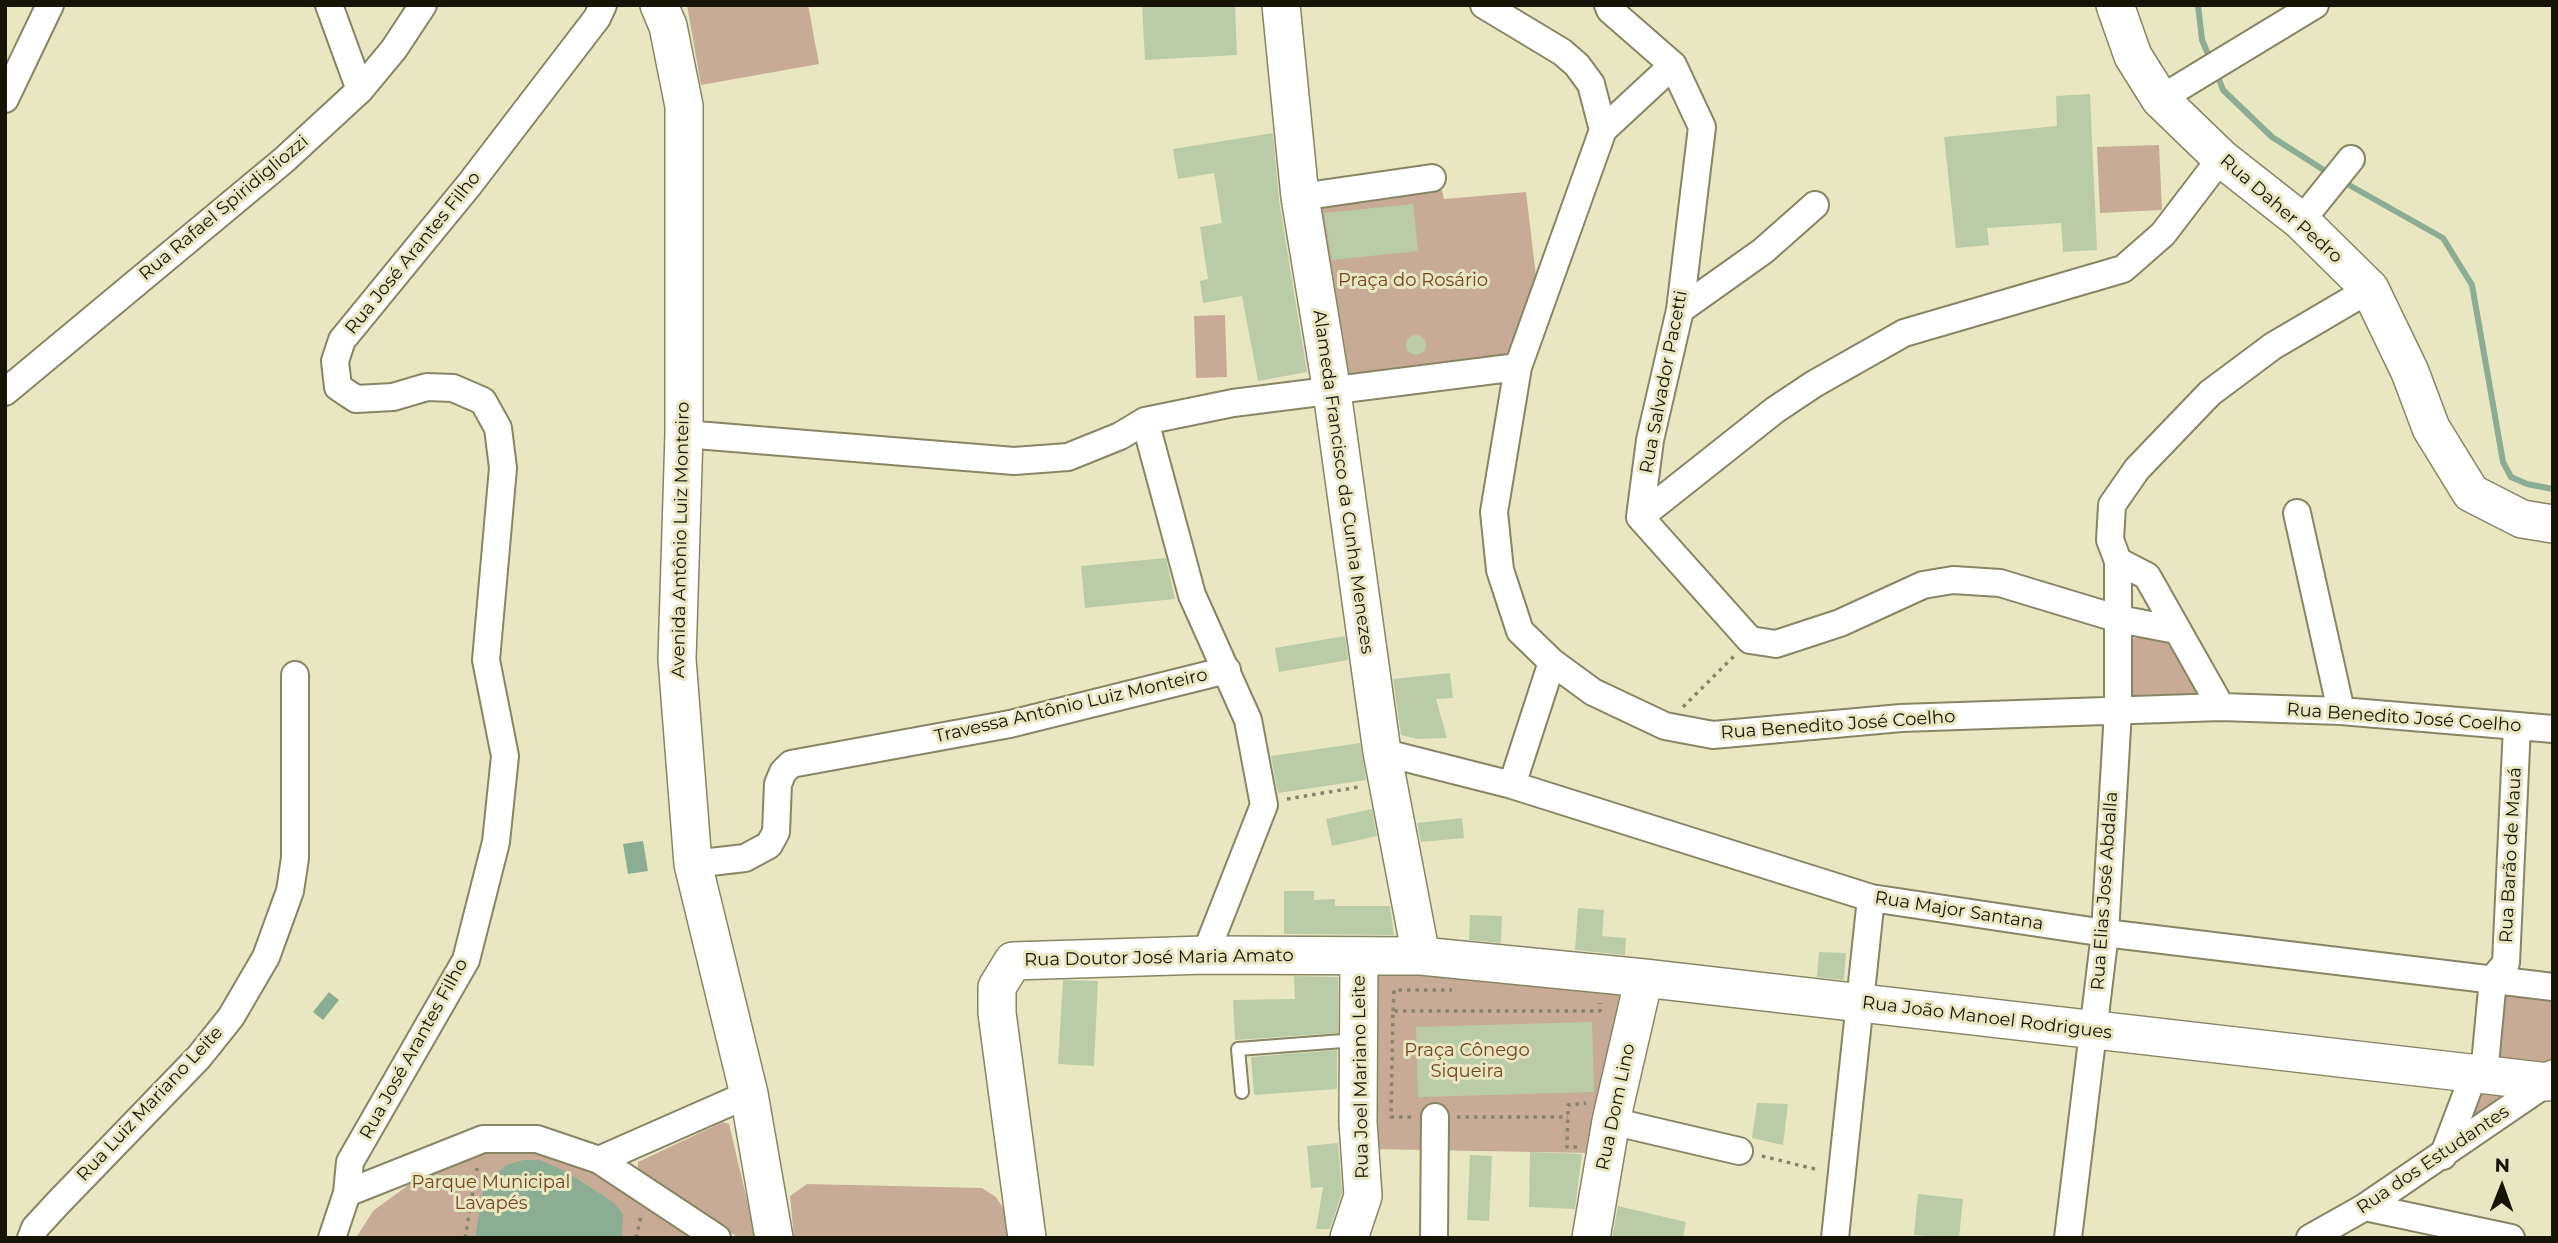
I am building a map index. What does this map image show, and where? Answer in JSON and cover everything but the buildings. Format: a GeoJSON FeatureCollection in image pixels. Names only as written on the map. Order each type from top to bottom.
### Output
{"type":"FeatureCollection","features":[{"type":"Feature","properties":{"kind":"street"},"geometry":{"type":"LineString","coordinates":[[5,99],[50,5]]}},
{"type":"Feature","properties":{"kind":"street"},"geometry":{"type":"LineString","coordinates":[[329,5],[360,90]]}},
{"type":"Feature","properties":{"kind":"street","name":"Rua Rafael Spiridigliozzi"},"geometry":{"type":"LineString","coordinates":[[5,392],[284,160],[360,90],[394,49],[423,5]]}},
{"type":"Feature","properties":{"kind":"street","name":"Rua José Arantes Filho"},"geometry":{"type":"LineString","coordinates":[[332,1238],[347,1193],[350,1162],[466,960],[496,842],[505,756],[486,660],[503,468],[498,428],[483,401],[469,393],[443,387],[427,387],[393,397],[356,399],[338,387],[335,361],[342,340],[469,185],[597,18],[603,5]]}},
{"type":"Feature","properties":{"kind":"street","name":"Avenida Antônio Luiz Monteiro"},"geometry":{"type":"LineString","coordinates":[[659,5],[668,26],[684,106],[684,434],[677,659],[693,864],[749,1094],[774,1238]]}},
{"type":"Feature","properties":{"kind":"street","name":"Alameda Francisco da Cunha Menezes"},"geometry":{"type":"LineString","coordinates":[[1281,5],[1300,197],[1332,392],[1385,767],[1421,956]]}},
{"type":"Feature","properties":{"kind":"street"},"geometry":{"type":"LineString","coordinates":[[1485,5],[1562,52],[1577,65],[1591,84],[1603,130],[1673,65],[1609,8]]}},
{"type":"Feature","properties":{"kind":"street","name":"Rua Daher Pedro"},"geometry":{"type":"LineString","coordinates":[[2115,5],[2133,56],[2172,92],[2221,158],[2306,214],[2370,289],[2410,372],[2431,428],[2471,493],[2522,519],[2553,524]]}},
{"type":"Feature","properties":{"kind":"street"},"geometry":{"type":"LineString","coordinates":[[2172,92],[2315,5]]}},
{"type":"Feature","properties":{"kind":"street","name":"Rua Salvador Pacetti"},"geometry":{"type":"LineString","coordinates":[[1640,517],[1650,440],[1680,310],[1702,127],[1673,65]]}},
{"type":"Feature","properties":{"kind":"street","name":"Rua Benedito José Coelho"},"geometry":{"type":"LineString","coordinates":[[1603,130],[1518,368],[1494,512],[1500,570],[1520,631],[1552,663],[1593,692],[1665,726],[1713,736],[1901,718],[2221,707],[2342,711],[2553,729]]}},
{"type":"Feature","properties":{"kind":"street"},"geometry":{"type":"LineString","coordinates":[[2176,630],[2119,620],[2000,583],[1953,580],[1923,585],[1840,622],[1776,644],[1750,640],[1640,517],[1776,410],[1904,333],[2123,269],[2163,234],[2221,158]]}},
{"type":"Feature","properties":{"kind":"street"},"geometry":{"type":"LineString","coordinates":[[2306,214],[2346,165]]}},
{"type":"Feature","properties":{"kind":"street"},"geometry":{"type":"LineString","coordinates":[[1300,197],[1432,178]]}},
{"type":"Feature","properties":{"kind":"street"},"geometry":{"type":"LineString","coordinates":[[1680,310],[1763,251],[1815,205]]}},
{"type":"Feature","properties":{"kind":"street","name":"Rua Elias José Abdalla"},"geometry":{"type":"LineString","coordinates":[[2068,1238],[2105,933],[2118,711],[2118,561],[2110,540],[2112,505],[2137,469],[2210,393],[2273,346],[2370,289]]}},
{"type":"Feature","properties":{"kind":"street"},"geometry":{"type":"LineString","coordinates":[[684,434],[1014,461],[1068,457],[1120,436],[1145,421],[1233,403],[1518,368]]}},
{"type":"Feature","properties":{"kind":"street"},"geometry":{"type":"LineString","coordinates":[[1145,421],[1192,595],[1248,720],[1264,805],[1205,955]]}},
{"type":"Feature","properties":{"kind":"street"},"geometry":{"type":"LineString","coordinates":[[2297,513],[2342,711]]}},
{"type":"Feature","properties":{"kind":"street"},"geometry":{"type":"LineString","coordinates":[[2118,561],[2147,576],[2221,707]]}},
{"type":"Feature","properties":{"kind":"street"},"geometry":{"type":"LineString","coordinates":[[1512,785],[1552,663]]}},
{"type":"Feature","properties":{"kind":"street","name":"Travessa Antônio Luiz Monteiro"},"geometry":{"type":"LineString","coordinates":[[693,864],[745,858],[769,845],[776,832],[778,784],[783,772],[791,764],[1010,724],[1227,670]]}},
{"type":"Feature","properties":{"kind":"street","name":"Rua Luiz Mariano Leite"},"geometry":{"type":"LineString","coordinates":[[31,1238],[35,1228],[58,1203],[199,1057],[231,1017],[266,957],[290,891],[295,858],[295,676]]}},
{"type":"Feature","properties":{"kind":"street","name":"Rua Barão de Mauá"},"geometry":{"type":"LineString","coordinates":[[2484,1075],[2493,979],[2506,963],[2517,726]]}},
{"type":"Feature","properties":{"kind":"street","name":"Rua Major Santana"},"geometry":{"type":"LineString","coordinates":[[1385,767],[1512,785],[1871,898],[2105,933],[2553,987]]}},
{"type":"Feature","properties":{"kind":"street"},"geometry":{"type":"LineString","coordinates":[[1842,1237],[1841,1175],[1871,898]]}},
{"type":"Feature","properties":{"kind":"street","name":"Rua Doutor José Maria Amato"},"geometry":{"type":"LineString","coordinates":[[1027,1238],[997,1013],[997,987],[1013,961],[1205,955],[1421,956]]}},
{"type":"Feature","properties":{"kind":"street","name":"Rua Joel Mariano Leite"},"geometry":{"type":"LineString","coordinates":[[1349,1238],[1363,1196],[1357,1040],[1359,956]]}},
{"type":"Feature","properties":{"kind":"street","name":"Rua João Manoel Rodrigues"},"geometry":{"type":"LineString","coordinates":[[1421,956],[1644,978],[2551,1081]]}},
{"type":"Feature","properties":{"kind":"street","name":"Rua Dom Lino"},"geometry":{"type":"LineString","coordinates":[[1591,1238],[1611,1121],[1644,978]]}},
{"type":"Feature","properties":{"kind":"street"},"geometry":{"type":"LineString","coordinates":[[2443,1156],[2471,1082],[2484,1075]]}},
{"type":"Feature","properties":{"kind":"street","name":"Rua dos Estudantes"},"geometry":{"type":"LineString","coordinates":[[2310,1238],[2365,1207],[2551,1081]]}},
{"type":"Feature","properties":{"kind":"street"},"geometry":{"type":"LineString","coordinates":[[599,1160],[749,1094]]}},
{"type":"Feature","properties":{"kind":"street"},"geometry":{"type":"LineString","coordinates":[[1434,1238],[1435,1117]]}},
{"type":"Feature","properties":{"kind":"street"},"geometry":{"type":"LineString","coordinates":[[1611,1121],[1739,1151]]}},
{"type":"Feature","properties":{"kind":"street"},"geometry":{"type":"LineString","coordinates":[[347,1193],[483,1139],[537,1139],[599,1160],[717,1238]]}},
{"type":"Feature","properties":{"kind":"street"},"geometry":{"type":"LineString","coordinates":[[2365,1207],[2511,1238]]}},
{"type":"Feature","properties":{"kind":"lane"},"geometry":{"type":"LineString","coordinates":[[1242,1092],[1238,1049],[1357,1040]]}},
{"type":"Feature","properties":{"kind":"path"},"geometry":{"type":"LineString","coordinates":[[1665,726],[1750,640]]}},
{"type":"Feature","properties":{"kind":"path"},"geometry":{"type":"LineString","coordinates":[[1279,801],[1385,767]]}},
{"type":"Feature","properties":{"kind":"path"},"geometry":{"type":"LineString","coordinates":[[1463,990],[1394,990],[1391,1117],[1568,1117]]}},
{"type":"Feature","properties":{"kind":"path"},"geometry":{"type":"LineString","coordinates":[[1393,1011],[1600,1012],[1600,1001]]}},
{"type":"Feature","properties":{"kind":"path"},"geometry":{"type":"LineString","coordinates":[[1567,1147],[1568,1105]]}},
{"type":"Feature","properties":{"kind":"path"},"geometry":{"type":"LineString","coordinates":[[1739,1151],[1841,1175]]}},
{"type":"Feature","properties":{"kind":"path"},"geometry":{"type":"LineString","coordinates":[[465,1238],[476,1169],[482,1163]]}},
{"type":"Feature","properties":{"kind":"path"},"geometry":{"type":"LineString","coordinates":[[636,1238],[643,1211],[652,1220]]}},
{"type":"Feature","properties":{"kind":"green space"},"geometry":{"type":"Polygon","coordinates":[[[687,5],[808,5],[819,64],[701,85],[687,5]]]}},
{"type":"Feature","properties":{"kind":"green space"},"geometry":{"type":"Polygon","coordinates":[[[2159,145],[2162,210],[2100,213],[2097,147],[2159,145]]]}},
{"type":"Feature","properties":{"kind":"green space","name":"Praça do Rosário"},"geometry":{"type":"Polygon","coordinates":[[[1441,186],[1444,199],[1526,192],[1536,276],[1519,339],[1503,357],[1346,377],[1313,205],[1441,186]]]}},
{"type":"Feature","properties":{"kind":"green space"},"geometry":{"type":"Polygon","coordinates":[[[1225,315],[1227,377],[1196,378],[1194,316],[1225,315]]]}},
{"type":"Feature","properties":{"kind":"green space"},"geometry":{"type":"Polygon","coordinates":[[[2146,634],[2169,644],[2197,692],[2194,700],[2136,701],[2129,695],[2132,639],[2146,634]]]}},
{"type":"Feature","properties":{"kind":"green space","name":"Praça Cônego Siqueira"},"geometry":{"type":"Polygon","coordinates":[[[1382,967],[1616,989],[1625,998],[1599,1115],[1591,1116],[1591,1153],[1369,1149],[1375,974],[1382,967]]]}},
{"type":"Feature","properties":{"kind":"green space"},"geometry":{"type":"Polygon","coordinates":[[[2503,994],[2553,994],[2553,1060],[2542,1068],[2506,1063],[2499,1057],[2495,1047],[2503,994]]]}},
{"type":"Feature","properties":{"kind":"green space"},"geometry":{"type":"Polygon","coordinates":[[[2482,1085],[2523,1086],[2467,1123],[2482,1085]]]}},
{"type":"Feature","properties":{"kind":"green space"},"geometry":{"type":"Polygon","coordinates":[[[723,1122],[729,1124],[756,1238],[739,1238],[638,1171],[638,1162],[723,1122]]]}},
{"type":"Feature","properties":{"kind":"green space","name":"Parque Municipal Lavapés"},"geometry":{"type":"Polygon","coordinates":[[[485,1148],[518,1148],[583,1160],[695,1238],[356,1238],[373,1211],[426,1172],[485,1148]]]}},
{"type":"Feature","properties":{"kind":"green space"},"geometry":{"type":"Polygon","coordinates":[[[807,1184],[982,1188],[996,1197],[1009,1217],[1014,1238],[794,1238],[790,1196],[807,1184]]]}},
{"type":"Feature","properties":{"kind":"shaded area"},"geometry":{"type":"Polygon","coordinates":[[[643,841],[648,871],[628,874],[623,844],[643,841]]]}},
{"type":"Feature","properties":{"kind":"shaded area"},"geometry":{"type":"Polygon","coordinates":[[[329,992],[339,1000],[323,1020],[313,1012],[329,992]]]}},
{"type":"Feature","properties":{"kind":"shaded area"},"geometry":{"type":"Polygon","coordinates":[[[524,1160],[540,1160],[565,1171],[613,1202],[623,1214],[622,1238],[475,1238],[484,1185],[506,1165],[524,1160]]]}},
{"type":"Feature","properties":{"kind":"waterway"},"geometry":{"type":"LineString","coordinates":[[2198,5],[2202,40],[2211,61]]}},
{"type":"Feature","properties":{"kind":"waterway"},"geometry":{"type":"LineString","coordinates":[[2217,74],[2223,90],[2272,137],[2330,174]]}},
{"type":"Feature","properties":{"kind":"waterway"},"geometry":{"type":"LineString","coordinates":[[2342,181],[2443,238],[2472,285],[2503,462],[2511,477],[2527,484],[2553,489]]}}]}
